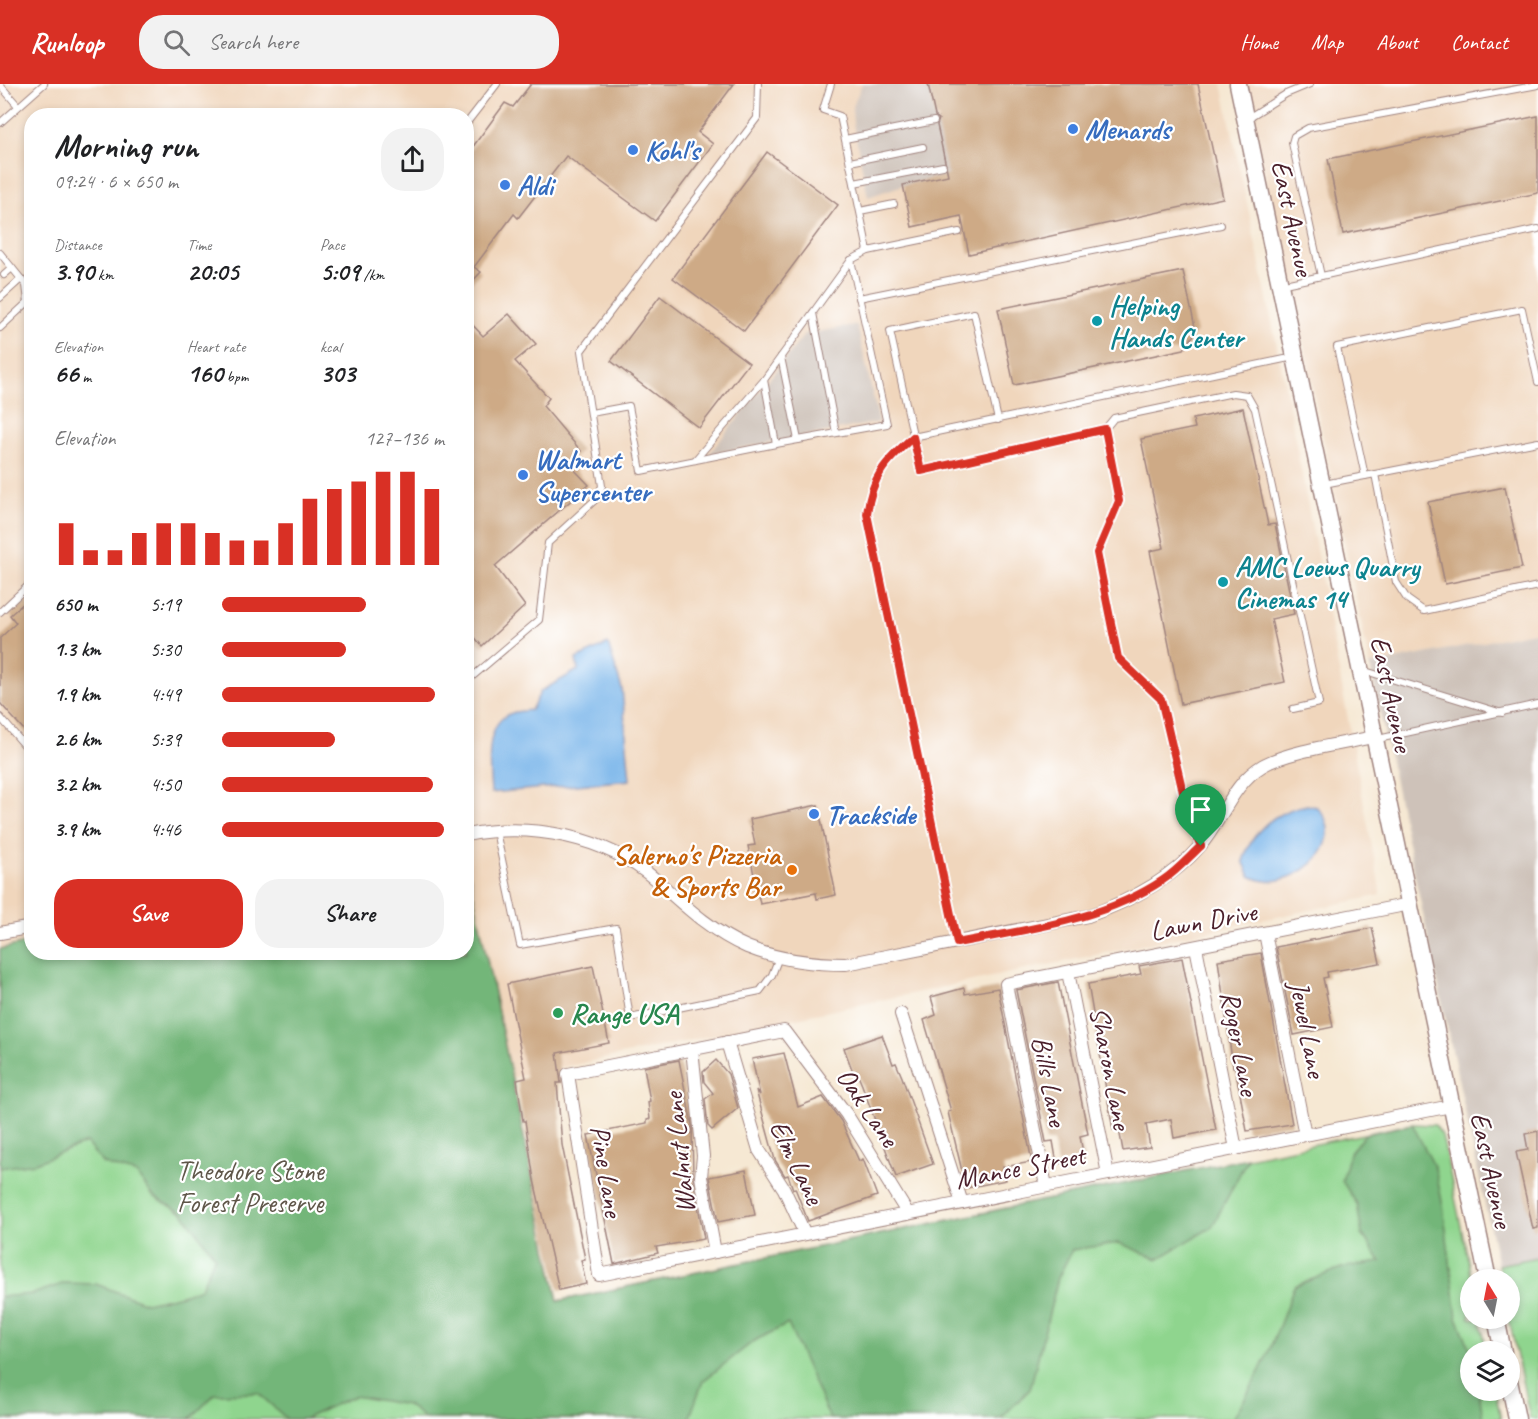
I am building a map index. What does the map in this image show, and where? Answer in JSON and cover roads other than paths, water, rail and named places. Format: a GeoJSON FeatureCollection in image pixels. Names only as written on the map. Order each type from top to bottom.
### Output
{"type":"FeatureCollection","features":[{"type":"Feature","properties":{"kind":"street","name":"East Avenue"},"geometry":{"type":"LineString","coordinates":[[1238,84],[1373,739],[1410,904],[1486,1269]]}},
{"type":"Feature","properties":{"kind":"street"},"geometry":{"type":"LineString","coordinates":[[474,835],[516,830],[574,837],[631,862],[654,878],[698,918],[746,946],[779,957],[819,964],[846,964],[1089,916],[1112,907],[1165,880],[1201,846],[1243,781],[1262,766],[1287,757],[1373,739]]}},
{"type":"Feature","properties":{"kind":"street","name":"Lawn Drive"},"geometry":{"type":"LineString","coordinates":[[1006,984],[1410,904]]}},
{"type":"Feature","properties":{"kind":"street"},"geometry":{"type":"LineString","coordinates":[[0,933],[24,928]]}},
{"type":"Feature","properties":{"kind":"street","name":"Jewel Lane"},"geometry":{"type":"LineString","coordinates":[[1265,933],[1305,1135]]}},
{"type":"Feature","properties":{"kind":"street","name":"Roger Lane"},"geometry":{"type":"LineString","coordinates":[[1196,946],[1236,1149]]}},
{"type":"Feature","properties":{"kind":"street","name":"Sharon Lane"},"geometry":{"type":"LineString","coordinates":[[1068,972],[1107,1174]]}},
{"type":"Feature","properties":{"kind":"street","name":"Bills Lane"},"geometry":{"type":"LineString","coordinates":[[1006,984],[1046,1186]]}},
{"type":"Feature","properties":{"kind":"street"},"geometry":{"type":"LineString","coordinates":[[901,1014],[962,1203]]}},
{"type":"Feature","properties":{"kind":"street","name":"Oak Lane"},"geometry":{"type":"LineString","coordinates":[[727,1042],[784,1030],[848,1115],[908,1214]]}},
{"type":"Feature","properties":{"kind":"street"},"geometry":{"type":"LineString","coordinates":[[692,1049],[727,1042]]}},
{"type":"Feature","properties":{"kind":"street","name":"Elm Lane"},"geometry":{"type":"LineString","coordinates":[[727,1042],[759,1150],[784,1189],[805,1234]]}},
{"type":"Feature","properties":{"kind":"street","name":"Pine Lane"},"geometry":{"type":"LineString","coordinates":[[599,1275],[568,1074],[692,1049]]}},
{"type":"Feature","properties":{"kind":"street","name":"Walnut Lane"},"geometry":{"type":"LineString","coordinates":[[692,1049],[703,1156],[701,1177],[715,1252]]}},
{"type":"Feature","properties":{"kind":"street","name":"Mance Street"},"geometry":{"type":"LineString","coordinates":[[599,1275],[1451,1106]]}},
{"type":"Feature","properties":{"kind":"street"},"geometry":{"type":"LineString","coordinates":[[1513,1401],[1517,1419]]}},
{"type":"Feature","properties":{"kind":"lane"},"geometry":{"type":"LineString","coordinates":[[0,123],[44,84]]}},
{"type":"Feature","properties":{"kind":"lane"},"geometry":{"type":"LineString","coordinates":[[474,114],[497,84]]}},
{"type":"Feature","properties":{"kind":"lane"},"geometry":{"type":"LineString","coordinates":[[474,675],[539,620],[548,543],[596,499],[602,486],[581,351],[757,118],[758,84]]}},
{"type":"Feature","properties":{"kind":"lane"},"geometry":{"type":"LineString","coordinates":[[831,84],[823,110],[840,116],[868,251]]}},
{"type":"Feature","properties":{"kind":"lane"},"geometry":{"type":"LineString","coordinates":[[1245,120],[1286,94],[1310,84]]}},
{"type":"Feature","properties":{"kind":"lane"},"geometry":{"type":"LineString","coordinates":[[0,85],[18,106]]}},
{"type":"Feature","properties":{"kind":"lane"},"geometry":{"type":"LineString","coordinates":[[1322,276],[1292,143],[1294,136],[1308,128],[1538,85]]}},
{"type":"Feature","properties":{"kind":"lane"},"geometry":{"type":"LineString","coordinates":[[845,139],[934,121]]}},
{"type":"Feature","properties":{"kind":"lane"},"geometry":{"type":"LineString","coordinates":[[850,162],[923,147]]}},
{"type":"Feature","properties":{"kind":"lane"},"geometry":{"type":"LineString","coordinates":[[854,183],[943,166]]}},
{"type":"Feature","properties":{"kind":"lane"},"geometry":{"type":"LineString","coordinates":[[860,210],[894,204]]}},
{"type":"Feature","properties":{"kind":"lane"},"geometry":{"type":"LineString","coordinates":[[859,298],[1221,225]]}},
{"type":"Feature","properties":{"kind":"lane"},"geometry":{"type":"LineString","coordinates":[[1280,285],[1538,229]]}},
{"type":"Feature","properties":{"kind":"lane"},"geometry":{"type":"LineString","coordinates":[[695,460],[764,380],[851,260],[868,251],[959,232]]}},
{"type":"Feature","properties":{"kind":"lane"},"geometry":{"type":"LineString","coordinates":[[0,253],[24,283]]}},
{"type":"Feature","properties":{"kind":"lane"},"geometry":{"type":"LineString","coordinates":[[591,413],[629,406],[641,471],[887,424],[851,260]]}},
{"type":"Feature","properties":{"kind":"lane"},"geometry":{"type":"LineString","coordinates":[[4,275],[12,268]]}},
{"type":"Feature","properties":{"kind":"lane"},"geometry":{"type":"LineString","coordinates":[[0,298],[21,279]]}},
{"type":"Feature","properties":{"kind":"lane"},"geometry":{"type":"LineString","coordinates":[[0,328],[24,309]]}},
{"type":"Feature","properties":{"kind":"lane"},"geometry":{"type":"LineString","coordinates":[[1365,476],[1337,347],[1522,309],[1538,382]]}},
{"type":"Feature","properties":{"kind":"lane"},"geometry":{"type":"LineString","coordinates":[[813,313],[836,433]]}},
{"type":"Feature","properties":{"kind":"lane"},"geometry":{"type":"LineString","coordinates":[[998,420],[974,313],[890,331],[921,471],[1105,429],[1114,418],[1233,393],[1247,395],[1255,409],[1319,703],[1293,709]]}},
{"type":"Feature","properties":{"kind":"lane"},"geometry":{"type":"LineString","coordinates":[[781,357],[798,440]]}},
{"type":"Feature","properties":{"kind":"lane"},"geometry":{"type":"LineString","coordinates":[[957,943],[867,514],[870,489],[886,460],[913,437],[1295,357]]}},
{"type":"Feature","properties":{"kind":"lane"},"geometry":{"type":"LineString","coordinates":[[764,380],[776,444]]}},
{"type":"Feature","properties":{"kind":"lane"},"geometry":{"type":"LineString","coordinates":[[1105,429],[1119,501],[1097,553],[1118,658],[1161,699],[1190,822],[1201,846]]}},
{"type":"Feature","properties":{"kind":"lane"},"geometry":{"type":"LineString","coordinates":[[1321,484],[1538,444]]}},
{"type":"Feature","properties":{"kind":"lane"},"geometry":{"type":"LineString","coordinates":[[1375,474],[1396,582],[1407,599],[1424,611],[1538,586]]}},
{"type":"Feature","properties":{"kind":"lane"},"geometry":{"type":"LineString","coordinates":[[0,612],[24,590]]}},
{"type":"Feature","properties":{"kind":"lane"},"geometry":{"type":"LineString","coordinates":[[1359,669],[1502,713]]}},
{"type":"Feature","properties":{"kind":"lane"},"geometry":{"type":"LineString","coordinates":[[1373,739],[1538,704]]}},
{"type":"Feature","properties":{"kind":"lane"},"geometry":{"type":"LineString","coordinates":[[0,717],[24,745]]}},
{"type":"Feature","properties":{"kind":"lane"},"geometry":{"type":"LineString","coordinates":[[495,831],[520,945],[616,928],[630,1018],[760,991],[772,975],[779,957]]}},
{"type":"Feature","properties":{"kind":"water"},"geometry":{"type":"Polygon","coordinates":[[[608,644],[622,689],[630,780],[491,793],[489,763],[491,742],[498,723],[510,714],[531,710],[541,691],[578,670],[576,659],[608,644]]]}},
{"type":"Feature","properties":{"kind":"water"},"geometry":{"type":"Polygon","coordinates":[[[1307,805],[1317,807],[1327,822],[1328,837],[1322,851],[1312,864],[1281,879],[1265,881],[1250,876],[1243,861],[1252,840],[1259,831],[1275,817],[1307,805]]]}},
{"type":"Feature","properties":{"kind":"place","name":"Menards"},"geometry":{"type":"Point","coordinates":[1073,129]}},
{"type":"Feature","properties":{"kind":"place","name":"Kohl's"},"geometry":{"type":"Point","coordinates":[633,150]}},
{"type":"Feature","properties":{"kind":"place","name":"Aldi"},"geometry":{"type":"Point","coordinates":[505,185]}},
{"type":"Feature","properties":{"kind":"place","name":"Helping Hands Center"},"geometry":{"type":"Point","coordinates":[1097,321]}},
{"type":"Feature","properties":{"kind":"place","name":"Walmart Supercenter"},"geometry":{"type":"Point","coordinates":[523,475]}},
{"type":"Feature","properties":{"kind":"place","name":"AMC Loews Quarry Cinemas 14"},"geometry":{"type":"Point","coordinates":[1223,582]}},
{"type":"Feature","properties":{"kind":"place","name":"Trackside"},"geometry":{"type":"Point","coordinates":[814,814]}},
{"type":"Feature","properties":{"kind":"place","name":"Salerno's Pizzeria & Sports Bar"},"geometry":{"type":"Point","coordinates":[792,870]}},
{"type":"Feature","properties":{"kind":"place","name":"Range USA"},"geometry":{"type":"Point","coordinates":[558,1013]}},
{"type":"Feature","properties":{"kind":"park label","name":"Theodore Stone Forest Preserve"},"geometry":{"type":"Point","coordinates":[250,1186]}}]}
